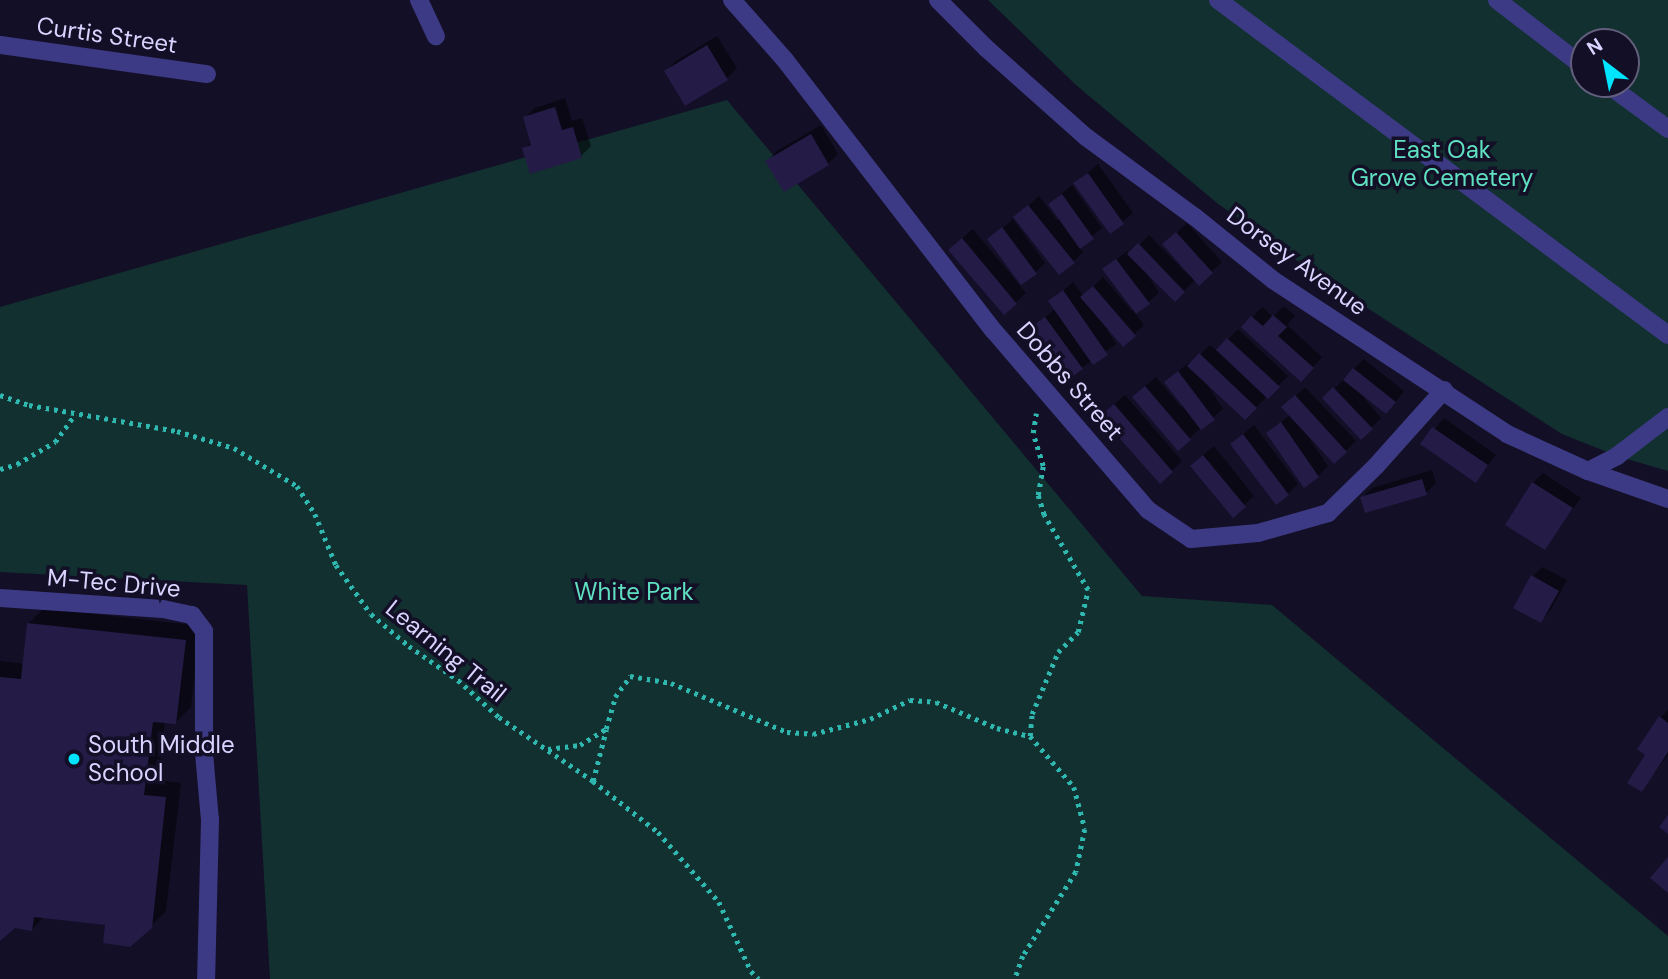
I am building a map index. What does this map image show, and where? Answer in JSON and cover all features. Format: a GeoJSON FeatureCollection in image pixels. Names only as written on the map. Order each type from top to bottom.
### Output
{"type":"FeatureCollection","features":[{"type":"Feature","properties":{"kind":"street"},"geometry":{"type":"LineString","coordinates":[[419,0],[436,36]]}},
{"type":"Feature","properties":{"kind":"street","name":"Dobbs Street"},"geometry":{"type":"LineString","coordinates":[[732,0],[785,60],[994,331],[1148,510],[1191,539],[1258,533],[1328,513],[1376,466],[1444,390]]}},
{"type":"Feature","properties":{"kind":"street","name":"Dorsey Avenue"},"geometry":{"type":"LineString","coordinates":[[938,0],[986,48],[1086,137],[1195,217],[1273,280],[1444,390],[1507,434],[1588,471],[1668,499]]}},
{"type":"Feature","properties":{"kind":"street"},"geometry":{"type":"LineString","coordinates":[[1219,0],[1668,335]]}},
{"type":"Feature","properties":{"kind":"street"},"geometry":{"type":"LineString","coordinates":[[1497,0],[1570,56]]}},
{"type":"Feature","properties":{"kind":"street","name":"Curtis Street"},"geometry":{"type":"LineString","coordinates":[[0,45],[207,74]]}},
{"type":"Feature","properties":{"kind":"street"},"geometry":{"type":"LineString","coordinates":[[1625,98],[1668,129]]}},
{"type":"Feature","properties":{"kind":"street"},"geometry":{"type":"LineString","coordinates":[[1588,471],[1617,456],[1668,417]]}},
{"type":"Feature","properties":{"kind":"street","name":"M-Tec Drive"},"geometry":{"type":"LineString","coordinates":[[0,598],[163,610],[192,615],[204,631],[204,752],[210,820],[206,979]]}},
{"type":"Feature","properties":{"kind":"path"},"geometry":{"type":"LineString","coordinates":[[1030,736],[1032,714],[1058,652],[1078,632],[1088,590],[1044,515],[1038,495],[1043,466],[1033,433],[1040,383]]}},
{"type":"Feature","properties":{"kind":"path","name":"Learning Trail"},"geometry":{"type":"LineString","coordinates":[[0,395],[29,405],[177,431],[234,448],[297,486],[315,514],[336,565],[371,614],[409,646],[458,680],[499,717],[593,781],[658,832],[719,902],[751,971],[759,979]]}},
{"type":"Feature","properties":{"kind":"path"},"geometry":{"type":"LineString","coordinates":[[0,469],[17,464],[55,442],[75,414]]}},
{"type":"Feature","properties":{"kind":"path"},"geometry":{"type":"LineString","coordinates":[[593,781],[615,697],[630,676],[671,683],[787,732],[813,734],[870,719],[910,700],[936,702],[997,728],[1030,736],[1074,787],[1085,829],[1076,872],[1023,956],[1015,979]]}},
{"type":"Feature","properties":{"kind":"path"},"geometry":{"type":"LineString","coordinates":[[547,750],[580,745],[606,729]]}},
{"type":"Feature","properties":{"kind":"green space","name":"East Oak Grove Cemetery"},"geometry":{"type":"Polygon","coordinates":[[[988,0],[1668,0],[1668,471],[1617,456],[1562,434],[1324,280],[1217,203],[1076,85],[988,0]]]}},
{"type":"Feature","properties":{"kind":"green space","name":"White Park"},"geometry":{"type":"Polygon","coordinates":[[[727,100],[1142,596],[1272,605],[1668,936],[1668,979],[270,979],[247,585],[0,572],[0,307],[727,100]]]}},
{"type":"Feature","properties":{"kind":"building"},"geometry":{"type":"Polygon","coordinates":[[[707,45],[728,80],[685,106],[664,71],[707,45]]]}},
{"type":"Feature","properties":{"kind":"building"},"geometry":{"type":"Polygon","coordinates":[[[555,107],[562,130],[573,127],[582,158],[530,174],[522,148],[531,145],[523,117],[555,107]]]}},
{"type":"Feature","properties":{"kind":"building"},"geometry":{"type":"Polygon","coordinates":[[[811,134],[829,165],[784,192],[765,161],[811,134]]]}},
{"type":"Feature","properties":{"kind":"building"},"geometry":{"type":"Polygon","coordinates":[[[1088,173],[1124,224],[1110,234],[1073,183],[1088,173]]]}},
{"type":"Feature","properties":{"kind":"building"},"geometry":{"type":"Polygon","coordinates":[[[1062,194],[1094,239],[1080,249],[1048,204],[1062,194]]]}},
{"type":"Feature","properties":{"kind":"building"},"geometry":{"type":"Polygon","coordinates":[[[1028,205],[1075,263],[1059,275],[1013,217],[1028,205]]]}},
{"type":"Feature","properties":{"kind":"building"},"geometry":{"type":"Polygon","coordinates":[[[1002,227],[1037,274],[1021,285],[987,239],[1002,227]]]}},
{"type":"Feature","properties":{"kind":"building"},"geometry":{"type":"Polygon","coordinates":[[[1176,232],[1213,273],[1199,286],[1162,244],[1176,232]]]}},
{"type":"Feature","properties":{"kind":"building"},"geometry":{"type":"Polygon","coordinates":[[[962,238],[1017,304],[1004,315],[948,250],[962,238]]]}},
{"type":"Feature","properties":{"kind":"building"},"geometry":{"type":"Polygon","coordinates":[[[1138,243],[1185,292],[1175,302],[1127,254],[1138,243]]]}},
{"type":"Feature","properties":{"kind":"building"},"geometry":{"type":"Polygon","coordinates":[[[1116,259],[1150,304],[1136,314],[1102,269],[1116,259]]]}},
{"type":"Feature","properties":{"kind":"building"},"geometry":{"type":"Polygon","coordinates":[[[1093,286],[1136,336],[1123,347],[1080,297],[1093,286]]]}},
{"type":"Feature","properties":{"kind":"building"},"geometry":{"type":"Polygon","coordinates":[[[1063,290],[1108,355],[1093,365],[1048,301],[1063,290]]]}},
{"type":"Feature","properties":{"kind":"building"},"geometry":{"type":"Polygon","coordinates":[[[1273,315],[1287,327],[1278,336],[1314,368],[1301,382],[1241,327],[1251,316],[1263,326],[1273,315]]]}},
{"type":"Feature","properties":{"kind":"building"},"geometry":{"type":"Polygon","coordinates":[[[1045,317],[1083,369],[1070,378],[1031,327],[1045,317]]]}},
{"type":"Feature","properties":{"kind":"building"},"geometry":{"type":"Polygon","coordinates":[[[1227,338],[1280,387],[1268,399],[1216,350],[1227,338]]]}},
{"type":"Feature","properties":{"kind":"building"},"geometry":{"type":"Polygon","coordinates":[[[1199,353],[1257,408],[1245,420],[1187,366],[1199,353]]]}},
{"type":"Feature","properties":{"kind":"building"},"geometry":{"type":"Polygon","coordinates":[[[1353,368],[1396,402],[1386,414],[1343,380],[1353,368]]]}},
{"type":"Feature","properties":{"kind":"building"},"geometry":{"type":"Polygon","coordinates":[[[1178,371],[1215,420],[1201,430],[1164,382],[1178,371]]]}},
{"type":"Feature","properties":{"kind":"building"},"geometry":{"type":"Polygon","coordinates":[[[1145,386],[1191,440],[1178,451],[1132,397],[1145,386]]]}},
{"type":"Feature","properties":{"kind":"building"},"geometry":{"type":"Polygon","coordinates":[[[1333,387],[1373,429],[1361,440],[1322,398],[1333,387]]]}},
{"type":"Feature","properties":{"kind":"building"},"geometry":{"type":"Polygon","coordinates":[[[1295,395],[1347,452],[1334,464],[1281,407],[1295,395]]]}},
{"type":"Feature","properties":{"kind":"building"},"geometry":{"type":"Polygon","coordinates":[[[1114,404],[1173,472],[1160,484],[1100,416],[1114,404]]]}},
{"type":"Feature","properties":{"kind":"building"},"geometry":{"type":"Polygon","coordinates":[[[1281,422],[1319,477],[1304,488],[1266,433],[1281,422]]]}},
{"type":"Feature","properties":{"kind":"building"},"geometry":{"type":"Polygon","coordinates":[[[1432,427],[1488,465],[1476,483],[1420,444],[1432,427]]]}},
{"type":"Feature","properties":{"kind":"building"},"geometry":{"type":"Polygon","coordinates":[[[1243,434],[1289,495],[1276,505],[1230,444],[1243,434]]]}},
{"type":"Feature","properties":{"kind":"building"},"geometry":{"type":"Polygon","coordinates":[[[1203,455],[1246,507],[1233,518],[1190,466],[1203,455]]]}},
{"type":"Feature","properties":{"kind":"building"},"geometry":{"type":"Polygon","coordinates":[[[1422,479],[1427,495],[1365,513],[1360,497],[1422,479]]]}},
{"type":"Feature","properties":{"kind":"building"},"geometry":{"type":"Polygon","coordinates":[[[1532,482],[1573,508],[1545,550],[1505,525],[1532,482]]]}},
{"type":"Feature","properties":{"kind":"building"},"geometry":{"type":"Polygon","coordinates":[[[1531,575],[1559,591],[1541,623],[1513,608],[1531,575]]]}},
{"type":"Feature","properties":{"kind":"building","name":"South Middle School"},"geometry":{"type":"Polygon","coordinates":[[[27,623],[186,640],[176,724],[153,722],[144,795],[166,797],[152,928],[130,947],[103,943],[105,925],[34,917],[32,931],[15,928],[0,941],[0,677],[21,679],[27,623]]]}},
{"type":"Feature","properties":{"kind":"building"},"geometry":{"type":"Polygon","coordinates":[[[1659,716],[1668,723],[1668,752],[1642,792],[1627,783],[1645,755],[1637,749],[1659,716]]]}},
{"type":"Feature","properties":{"kind":"building"},"geometry":{"type":"Polygon","coordinates":[[[1668,815],[1668,834],[1659,827],[1668,815]]]}},
{"type":"Feature","properties":{"kind":"building"},"geometry":{"type":"Polygon","coordinates":[[[1668,857],[1668,893],[1650,878],[1668,857]]]}},
{"type":"Feature","properties":{"kind":"place","name":"South Middle School"},"geometry":{"type":"Point","coordinates":[74,759]}}]}
